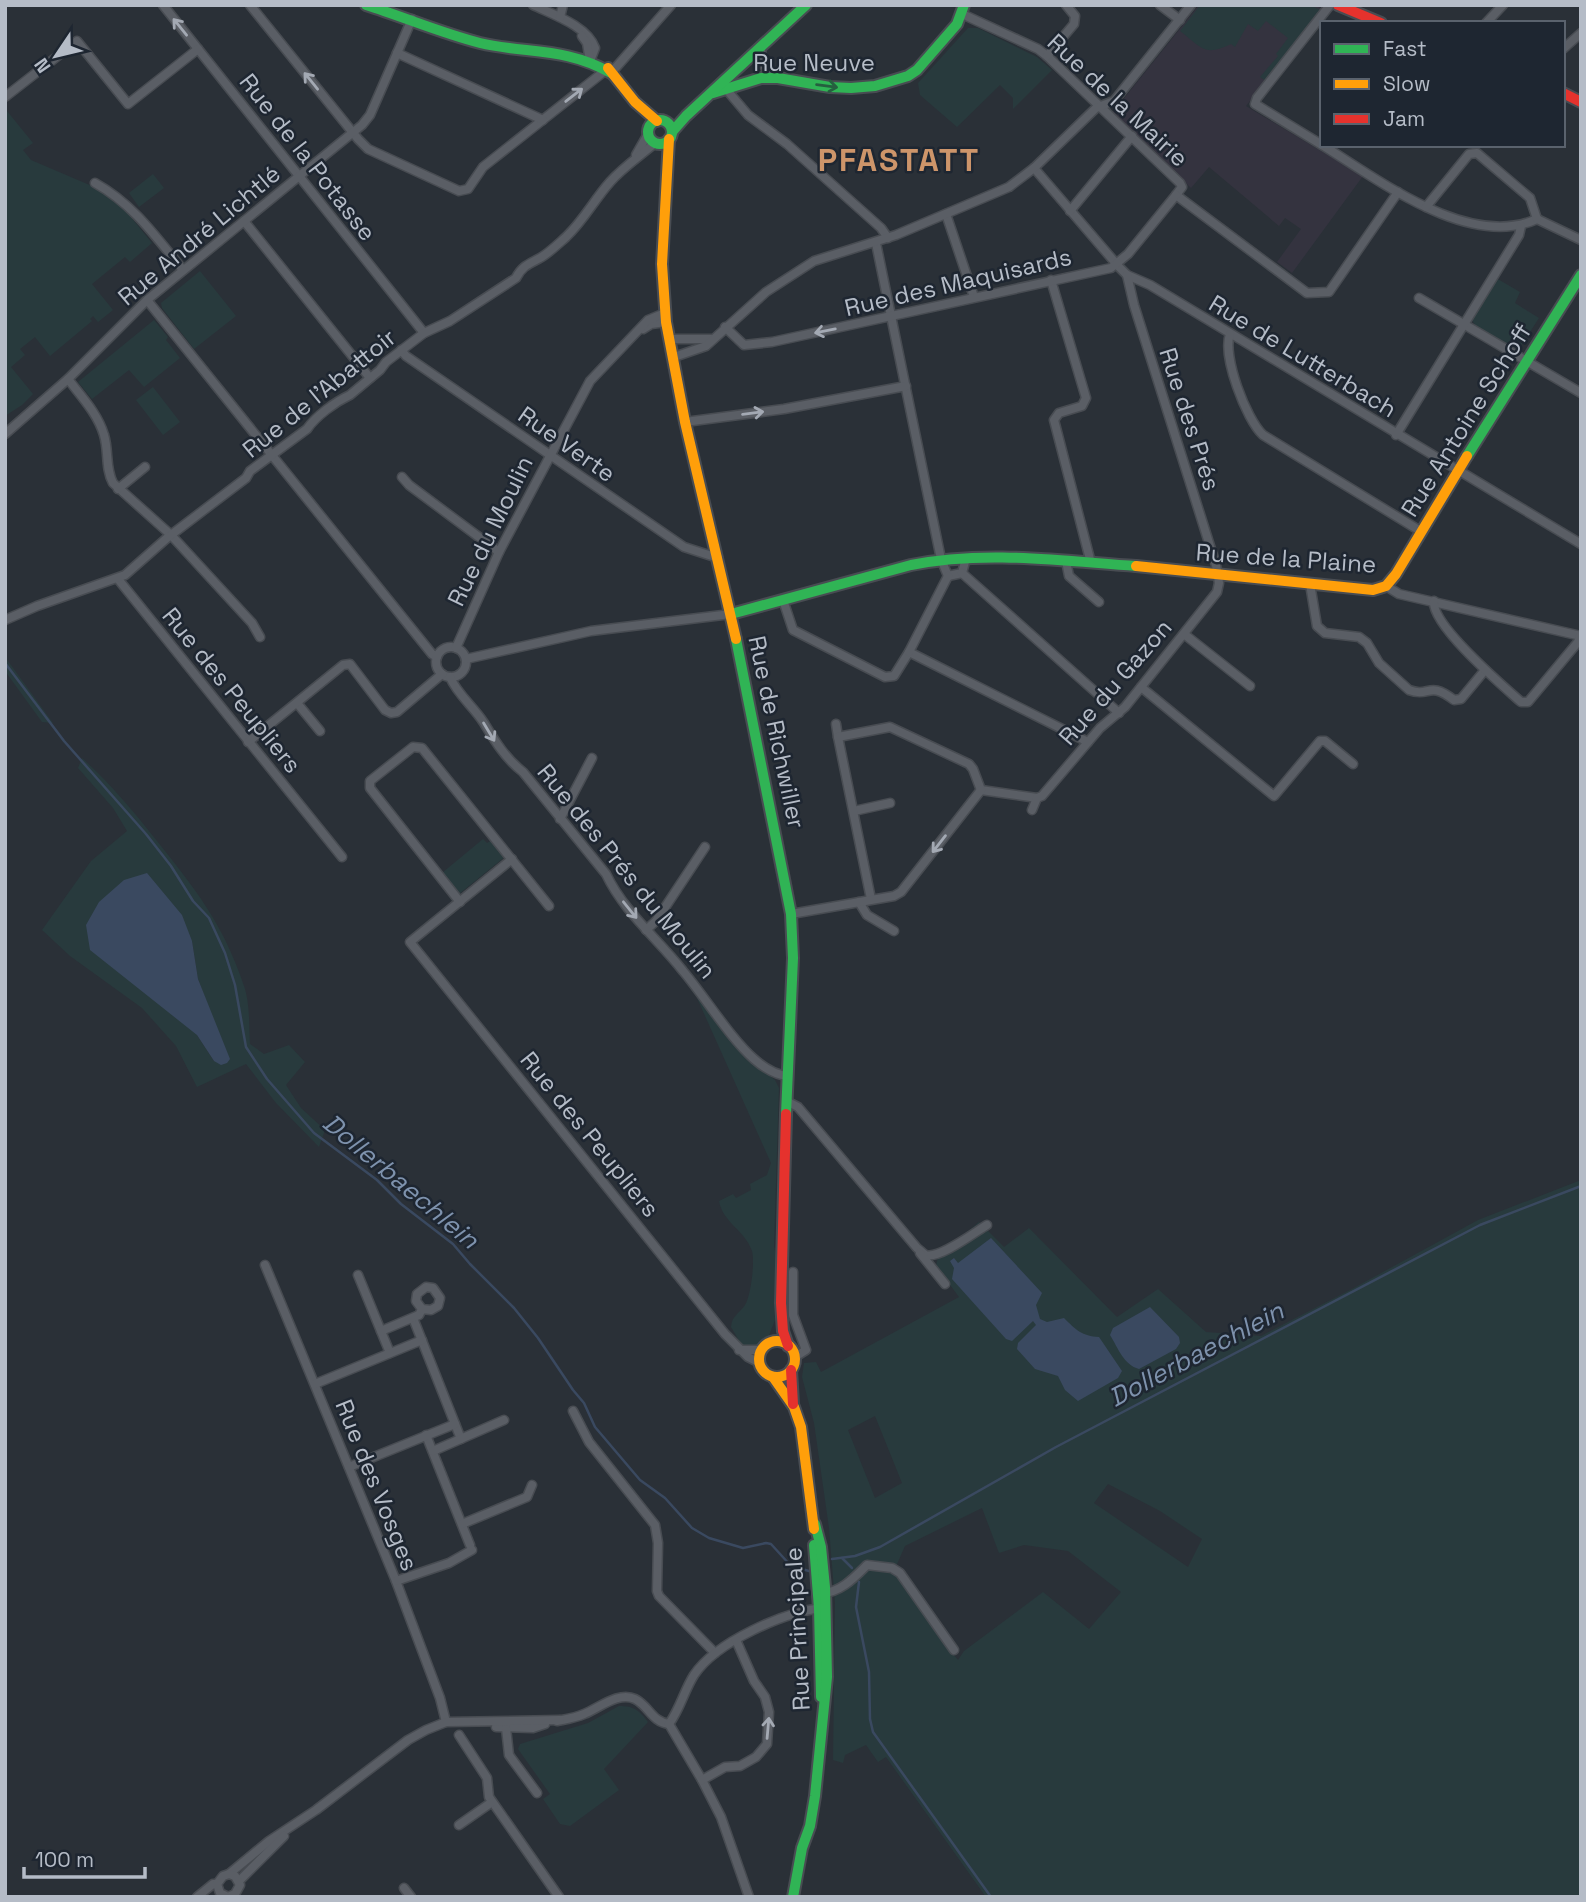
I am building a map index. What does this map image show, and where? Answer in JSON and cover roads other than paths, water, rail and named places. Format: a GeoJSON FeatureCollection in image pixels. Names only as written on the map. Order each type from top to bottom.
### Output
{"type":"FeatureCollection","features":[{"type":"Feature","properties":{"kind":"main road"},"geometry":{"type":"LineString","coordinates":[[366,5],[481,40],[590,57],[608,72],[659,133],[686,116],[713,93],[806,5]]}},
{"type":"Feature","properties":{"kind":"main road"},"geometry":{"type":"LineString","coordinates":[[1338,5],[1376,21]]}},
{"type":"Feature","properties":{"kind":"main road","name":"Rue Neuve"},"geometry":{"type":"LineString","coordinates":[[713,93],[748,81],[772,78],[840,88],[888,83],[917,70],[957,24],[963,9]]}},
{"type":"Feature","properties":{"kind":"main road"},"geometry":{"type":"LineString","coordinates":[[1565,94],[1581,102]]}},
{"type":"Feature","properties":{"kind":"main road","name":"Rue de Richwiller"},"geometry":{"type":"LineString","coordinates":[[659,133],[666,176],[662,264],[666,318],[685,422],[731,614],[784,868],[791,914],[793,958],[781,1303],[783,1331],[788,1346]]}},
{"type":"Feature","properties":{"kind":"main road","name":"Rue Antoine Schoff"},"geometry":{"type":"LineString","coordinates":[[1385,586],[1396,574],[1581,275]]}},
{"type":"Feature","properties":{"kind":"main road","name":"Rue de la Plaine"},"geometry":{"type":"LineString","coordinates":[[731,614],[941,559],[1066,561],[1152,567],[1373,590],[1385,586]]}},
{"type":"Feature","properties":{"kind":"main road","name":"Rue de Richwiller"},"geometry":{"type":"LineString","coordinates":[[772,1342],[781,1303]]}},
{"type":"Feature","properties":{"kind":"main road"},"geometry":{"type":"LineString","coordinates":[[772,1342],[788,1346],[794,1357],[791,1370],[794,1407],[773,1377],[764,1372],[760,1363],[762,1350],[772,1342]]}},
{"type":"Feature","properties":{"kind":"main road"},"geometry":{"type":"LineString","coordinates":[[773,1377],[783,1376],[791,1370]]}},
{"type":"Feature","properties":{"kind":"main road","name":"Rue Principale"},"geometry":{"type":"LineString","coordinates":[[793,1897],[802,1848],[810,1826],[822,1733],[823,1608],[820,1537],[815,1524],[804,1441],[794,1407]]}},
{"type":"Feature","properties":{"kind":"street","name":"Rue de la Potasse"},"geometry":{"type":"LineString","coordinates":[[163,5],[424,333]]}},
{"type":"Feature","properties":{"kind":"street"},"geometry":{"type":"LineString","coordinates":[[250,5],[368,149],[459,191],[468,189],[483,167],[608,72],[671,5]]}},
{"type":"Feature","properties":{"kind":"street"},"geometry":{"type":"LineString","coordinates":[[533,5],[573,26],[587,43],[590,57]]}},
{"type":"Feature","properties":{"kind":"street"},"geometry":{"type":"LineString","coordinates":[[560,17],[564,5]]}},
{"type":"Feature","properties":{"kind":"street"},"geometry":{"type":"LineString","coordinates":[[1047,56],[1074,24],[1075,16],[1066,5]]}},
{"type":"Feature","properties":{"kind":"street"},"geometry":{"type":"LineString","coordinates":[[1160,5],[1180,20]]}},
{"type":"Feature","properties":{"kind":"street"},"geometry":{"type":"LineString","coordinates":[[674,357],[700,348],[766,292],[814,261],[876,243],[1009,187],[1097,108],[1114,101],[1191,5]]}},
{"type":"Feature","properties":{"kind":"street"},"geometry":{"type":"LineString","coordinates":[[1320,144],[1255,104],[1330,5]]}},
{"type":"Feature","properties":{"kind":"street"},"geometry":{"type":"LineString","coordinates":[[1488,21],[1503,5]]}},
{"type":"Feature","properties":{"kind":"street","name":"Rue de la Mairie"},"geometry":{"type":"LineString","coordinates":[[963,9],[1047,56],[1180,183],[1182,187],[1176,195],[1307,293],[1329,292],[1398,192]]}},
{"type":"Feature","properties":{"kind":"street","name":"Rue André Lichtlé"},"geometry":{"type":"LineString","coordinates":[[5,434],[68,379],[147,300],[354,134],[370,115],[412,19]]}},
{"type":"Feature","properties":{"kind":"street"},"geometry":{"type":"LineString","coordinates":[[1565,47],[1581,33]]}},
{"type":"Feature","properties":{"kind":"street"},"geometry":{"type":"LineString","coordinates":[[5,97],[77,41],[128,104],[198,49]]}},
{"type":"Feature","properties":{"kind":"street"},"geometry":{"type":"LineString","coordinates":[[760,47],[765,67],[772,78]]}},
{"type":"Feature","properties":{"kind":"street"},"geometry":{"type":"LineString","coordinates":[[397,53],[542,120]]}},
{"type":"Feature","properties":{"kind":"street"},"geometry":{"type":"LineString","coordinates":[[726,89],[748,115],[788,144],[881,228],[888,238]]}},
{"type":"Feature","properties":{"kind":"street","name":"Rue de l'Abattoir"},"geometry":{"type":"LineString","coordinates":[[5,620],[37,606],[118,579],[141,563],[145,556],[203,509],[218,501],[401,350],[424,333],[450,321],[516,278],[520,270],[540,258],[588,214],[593,201],[613,178],[659,133]]}},
{"type":"Feature","properties":{"kind":"street"},"geometry":{"type":"LineString","coordinates":[[1070,211],[1132,136]]}},
{"type":"Feature","properties":{"kind":"street"},"geometry":{"type":"LineString","coordinates":[[1325,147],[1442,216],[1479,224],[1521,226],[1537,219]]}},
{"type":"Feature","properties":{"kind":"street"},"geometry":{"type":"LineString","coordinates":[[1426,207],[1469,153],[1476,153],[1530,198],[1537,219],[1581,240]]}},
{"type":"Feature","properties":{"kind":"street","name":"Rue de Lutterbach"},"geometry":{"type":"LineString","coordinates":[[1034,167],[1127,275],[1150,285],[1581,544]]}},
{"type":"Feature","properties":{"kind":"street"},"geometry":{"type":"LineString","coordinates":[[95,183],[110,191],[141,219],[183,270]]}},
{"type":"Feature","properties":{"kind":"street"},"geometry":{"type":"LineString","coordinates":[[1117,265],[1176,195]]}},
{"type":"Feature","properties":{"kind":"street"},"geometry":{"type":"LineString","coordinates":[[946,214],[974,298]]}},
{"type":"Feature","properties":{"kind":"street"},"geometry":{"type":"LineString","coordinates":[[244,221],[370,378]]}},
{"type":"Feature","properties":{"kind":"street"},"geometry":{"type":"LineString","coordinates":[[1396,435],[1519,235],[1521,226]]}},
{"type":"Feature","properties":{"kind":"street"},"geometry":{"type":"LineString","coordinates":[[783,600],[793,631],[885,677],[894,676],[948,576],[941,559],[876,243]]}},
{"type":"Feature","properties":{"kind":"street","name":"Rue des Maquisards"},"geometry":{"type":"LineString","coordinates":[[725,327],[744,345],[772,342],[1117,265]]}},
{"type":"Feature","properties":{"kind":"street","name":"Rue des Prés"},"geometry":{"type":"LineString","coordinates":[[1127,275],[1218,575]]}},
{"type":"Feature","properties":{"kind":"street"},"geometry":{"type":"LineString","coordinates":[[1051,280],[1086,398],[1082,406],[1059,413],[1054,420],[1091,563]]}},
{"type":"Feature","properties":{"kind":"street"},"geometry":{"type":"LineString","coordinates":[[1419,298],[1581,393]]}},
{"type":"Feature","properties":{"kind":"street"},"geometry":{"type":"LineString","coordinates":[[147,300],[427,649],[437,657]]}},
{"type":"Feature","properties":{"kind":"street","name":"Rue du Moulin"},"geometry":{"type":"LineString","coordinates":[[456,648],[499,552],[593,377],[648,320],[666,318]]}},
{"type":"Feature","properties":{"kind":"street"},"geometry":{"type":"LineString","coordinates":[[1230,334],[1226,343],[1228,355],[1249,417],[1255,427],[1422,532]]}},
{"type":"Feature","properties":{"kind":"street"},"geometry":{"type":"LineString","coordinates":[[670,339],[711,339]]}},
{"type":"Feature","properties":{"kind":"street","name":"Rue Verte"},"geometry":{"type":"LineString","coordinates":[[401,350],[684,547],[718,558]]}},
{"type":"Feature","properties":{"kind":"street"},"geometry":{"type":"LineString","coordinates":[[68,379],[100,424],[105,439],[107,472],[118,489],[171,535],[252,623],[260,637]]}},
{"type":"Feature","properties":{"kind":"street"},"geometry":{"type":"LineString","coordinates":[[685,422],[784,409],[906,386]]}},
{"type":"Feature","properties":{"kind":"street"},"geometry":{"type":"LineString","coordinates":[[118,489],[145,467]]}},
{"type":"Feature","properties":{"kind":"street"},"geometry":{"type":"LineString","coordinates":[[402,477],[499,552]]}},
{"type":"Feature","properties":{"kind":"street"},"geometry":{"type":"LineString","coordinates":[[962,573],[966,558]]}},
{"type":"Feature","properties":{"kind":"street"},"geometry":{"type":"LineString","coordinates":[[1066,561],[1069,576],[1099,601]]}},
{"type":"Feature","properties":{"kind":"street"},"geometry":{"type":"LineString","coordinates":[[948,576],[962,573]]}},
{"type":"Feature","properties":{"kind":"street"},"geometry":{"type":"LineString","coordinates":[[962,573],[1119,713]]}},
{"type":"Feature","properties":{"kind":"street","name":"Rue du Gazon"},"geometry":{"type":"LineString","coordinates":[[1032,810],[1037,798],[1042,796],[1100,728],[1119,713],[1184,634],[1217,592],[1218,575]]}},
{"type":"Feature","properties":{"kind":"street","name":"Rue des Peupliers"},"geometry":{"type":"LineString","coordinates":[[118,579],[342,858]]}},
{"type":"Feature","properties":{"kind":"street"},"geometry":{"type":"LineString","coordinates":[[1310,584],[1317,626],[1325,633],[1359,637],[1367,643],[1379,663],[1409,690],[1441,690],[1454,700],[1461,699],[1485,670]]}},
{"type":"Feature","properties":{"kind":"street","name":"Rue de la Plaine"},"geometry":{"type":"LineString","coordinates":[[1385,586],[1399,594],[1581,636]]}},
{"type":"Feature","properties":{"kind":"street"},"geometry":{"type":"LineString","coordinates":[[1434,601],[1433,606],[1443,625],[1485,670],[1521,702],[1528,702],[1581,636]]}},
{"type":"Feature","properties":{"kind":"street"},"geometry":{"type":"LineString","coordinates":[[466,659],[591,631],[731,614]]}},
{"type":"Feature","properties":{"kind":"street"},"geometry":{"type":"LineString","coordinates":[[1184,634],[1250,686]]}},
{"type":"Feature","properties":{"kind":"street"},"geometry":{"type":"LineString","coordinates":[[248,742],[343,665],[349,664],[391,713],[397,712],[446,675],[463,672],[466,659],[463,652],[456,648],[442,650],[437,657],[437,666],[446,675]]}},
{"type":"Feature","properties":{"kind":"street"},"geometry":{"type":"LineString","coordinates":[[909,652],[1088,741]]}},
{"type":"Feature","properties":{"kind":"street","name":"Rue des Prés du Moulin"},"geometry":{"type":"LineString","coordinates":[[446,675],[512,764],[523,772],[606,874],[612,887],[646,930],[683,970],[748,1054],[764,1066],[788,1076]]}},
{"type":"Feature","properties":{"kind":"street"},"geometry":{"type":"LineString","coordinates":[[1141,687],[1274,796],[1320,741],[1325,741],[1353,764]]}},
{"type":"Feature","properties":{"kind":"street"},"geometry":{"type":"LineString","coordinates":[[298,702],[320,731]]}},
{"type":"Feature","properties":{"kind":"street"},"geometry":{"type":"LineString","coordinates":[[836,724],[872,900]]}},
{"type":"Feature","properties":{"kind":"street"},"geometry":{"type":"LineString","coordinates":[[838,737],[890,727],[969,764],[974,769],[981,790]]}},
{"type":"Feature","properties":{"kind":"street"},"geometry":{"type":"LineString","coordinates":[[512,859],[460,902],[370,788],[370,781],[413,747],[422,748],[512,859],[549,906]]}},
{"type":"Feature","properties":{"kind":"street"},"geometry":{"type":"LineString","coordinates":[[560,819],[592,758]]}},
{"type":"Feature","properties":{"kind":"street"},"geometry":{"type":"LineString","coordinates":[[791,914],[894,896],[901,892],[981,790]]}},
{"type":"Feature","properties":{"kind":"street"},"geometry":{"type":"LineString","coordinates":[[981,790],[1037,798]]}},
{"type":"Feature","properties":{"kind":"street"},"geometry":{"type":"LineString","coordinates":[[854,811],[890,803]]}},
{"type":"Feature","properties":{"kind":"street"},"geometry":{"type":"LineString","coordinates":[[646,930],[656,921],[705,847]]}},
{"type":"Feature","properties":{"kind":"street","name":"Rue des Peupliers"},"geometry":{"type":"LineString","coordinates":[[460,902],[410,942],[739,1350],[760,1363]]}},
{"type":"Feature","properties":{"kind":"street"},"geometry":{"type":"LineString","coordinates":[[859,902],[867,915],[894,931]]}},
{"type":"Feature","properties":{"kind":"street"},"geometry":{"type":"LineString","coordinates":[[786,1101],[798,1107],[945,1284]]}},
{"type":"Feature","properties":{"kind":"street"},"geometry":{"type":"LineString","coordinates":[[917,1248],[926,1255],[935,1254],[987,1225]]}},
{"type":"Feature","properties":{"kind":"street","name":"Rue des Vosges"},"geometry":{"type":"LineString","coordinates":[[265,1265],[396,1581],[440,1698],[446,1723]]}},
{"type":"Feature","properties":{"kind":"street"},"geometry":{"type":"LineString","coordinates":[[793,1272],[793,1315],[806,1350],[794,1357]]}},
{"type":"Feature","properties":{"kind":"street"},"geometry":{"type":"LineString","coordinates":[[358,1275],[390,1353]]}},
{"type":"Feature","properties":{"kind":"street"},"geometry":{"type":"LineString","coordinates":[[381,1331],[413,1318],[422,1309]]}},
{"type":"Feature","properties":{"kind":"street"},"geometry":{"type":"LineString","coordinates":[[413,1318],[461,1439]]}},
{"type":"Feature","properties":{"kind":"street"},"geometry":{"type":"LineString","coordinates":[[315,1384],[422,1340]]}},
{"type":"Feature","properties":{"kind":"street"},"geometry":{"type":"LineString","coordinates":[[739,1350],[762,1350]]}},
{"type":"Feature","properties":{"kind":"street"},"geometry":{"type":"LineString","coordinates":[[573,1411],[589,1442],[655,1525],[659,1596],[715,1653]]}},
{"type":"Feature","properties":{"kind":"street"},"geometry":{"type":"LineString","coordinates":[[433,1451],[503,1420]]}},
{"type":"Feature","properties":{"kind":"street"},"geometry":{"type":"LineString","coordinates":[[349,1466],[455,1424]]}},
{"type":"Feature","properties":{"kind":"street"},"geometry":{"type":"LineString","coordinates":[[396,1581],[449,1563],[471,1547],[426,1435]]}},
{"type":"Feature","properties":{"kind":"street"},"geometry":{"type":"LineString","coordinates":[[462,1524],[527,1497],[532,1485]]}},
{"type":"Feature","properties":{"kind":"street"},"geometry":{"type":"LineString","coordinates":[[822,1594],[845,1585],[867,1565],[892,1568],[900,1573],[954,1650]]}},
{"type":"Feature","properties":{"kind":"street"},"geometry":{"type":"LineString","coordinates":[[669,1724],[693,1677],[715,1653],[736,1640],[795,1613],[823,1608]]}},
{"type":"Feature","properties":{"kind":"street"},"geometry":{"type":"LineString","coordinates":[[702,1780],[725,1767],[740,1766],[756,1757],[767,1744],[769,1712],[765,1697],[745,1664],[736,1640]]}},
{"type":"Feature","properties":{"kind":"street"},"geometry":{"type":"LineString","coordinates":[[197,1897],[269,1841],[296,1824],[408,1740],[426,1730],[457,1722],[516,1723],[559,1720],[576,1717],[618,1698],[627,1697],[639,1702],[660,1723],[669,1724]]}},
{"type":"Feature","properties":{"kind":"street"},"geometry":{"type":"LineString","coordinates":[[457,1722],[506,1728],[533,1728],[559,1720]]}},
{"type":"Feature","properties":{"kind":"street"},"geometry":{"type":"LineString","coordinates":[[669,1724],[721,1817],[749,1897]]}},
{"type":"Feature","properties":{"kind":"street"},"geometry":{"type":"LineString","coordinates":[[506,1728],[509,1755],[537,1793]]}},
{"type":"Feature","properties":{"kind":"street"},"geometry":{"type":"LineString","coordinates":[[459,1735],[486,1778],[489,1797],[559,1897]]}},
{"type":"Feature","properties":{"kind":"street"},"geometry":{"type":"LineString","coordinates":[[460,1825],[492,1801]]}},
{"type":"Feature","properties":{"kind":"street"},"geometry":{"type":"LineString","coordinates":[[217,1884],[218,1890],[224,1896],[239,1894],[239,1881],[296,1824]]}},
{"type":"Feature","properties":{"kind":"street"},"geometry":{"type":"LineString","coordinates":[[229,1874],[239,1881]]}},
{"type":"Feature","properties":{"kind":"street"},"geometry":{"type":"LineString","coordinates":[[404,1888],[411,1897]]}},
{"type":"Feature","properties":{"kind":"water"},"geometry":{"type":"Polygon","coordinates":[[[147,873],[182,915],[192,941],[198,979],[230,1059],[227,1063],[221,1065],[214,1061],[197,1035],[90,950],[86,925],[99,902],[124,880],[147,873]]]}},
{"type":"Feature","properties":{"kind":"water"},"geometry":{"type":"Polygon","coordinates":[[[991,1238],[1042,1293],[1036,1305],[1040,1319],[1047,1322],[1064,1318],[1080,1332],[1099,1337],[1122,1371],[1118,1378],[1078,1401],[1065,1390],[1058,1376],[1035,1369],[1017,1349],[1018,1343],[1036,1325],[1033,1321],[1012,1341],[1006,1339],[952,1279],[954,1268],[950,1261],[954,1258],[958,1263],[991,1238]]]}},
{"type":"Feature","properties":{"kind":"water"},"geometry":{"type":"Polygon","coordinates":[[[1150,1307],[1179,1337],[1180,1343],[1176,1349],[1139,1369],[1125,1360],[1110,1335],[1113,1328],[1150,1307]]]}},
{"type":"Feature","properties":{"kind":"waterway","name":"Dollerbaechlein"},"geometry":{"type":"LineString","coordinates":[[5,663],[64,741],[146,834],[193,901],[209,918],[225,953],[235,985],[246,1047],[267,1079],[314,1133],[377,1180],[401,1204],[453,1244],[514,1308],[538,1338],[584,1403],[595,1427],[640,1480],[665,1498],[692,1528],[709,1538],[743,1548],[771,1544],[791,1566],[809,1571]]}},
{"type":"Feature","properties":{"kind":"waterway","name":"Dollerbaechlein"},"geometry":{"type":"LineString","coordinates":[[832,1559],[855,1556],[880,1547],[1056,1447],[1480,1225],[1581,1186]]}},
{"type":"Feature","properties":{"kind":"waterway"},"geometry":{"type":"LineString","coordinates":[[842,1558],[852,1568]]}},
{"type":"Feature","properties":{"kind":"waterway"},"geometry":{"type":"LineString","coordinates":[[859,1582],[856,1607],[869,1672],[870,1719],[873,1732],[991,1897]]}},
{"type":"Feature","properties":{"kind":"district","name":"PFASTATT"},"geometry":{"type":"Point","coordinates":[899,160]}}]}
